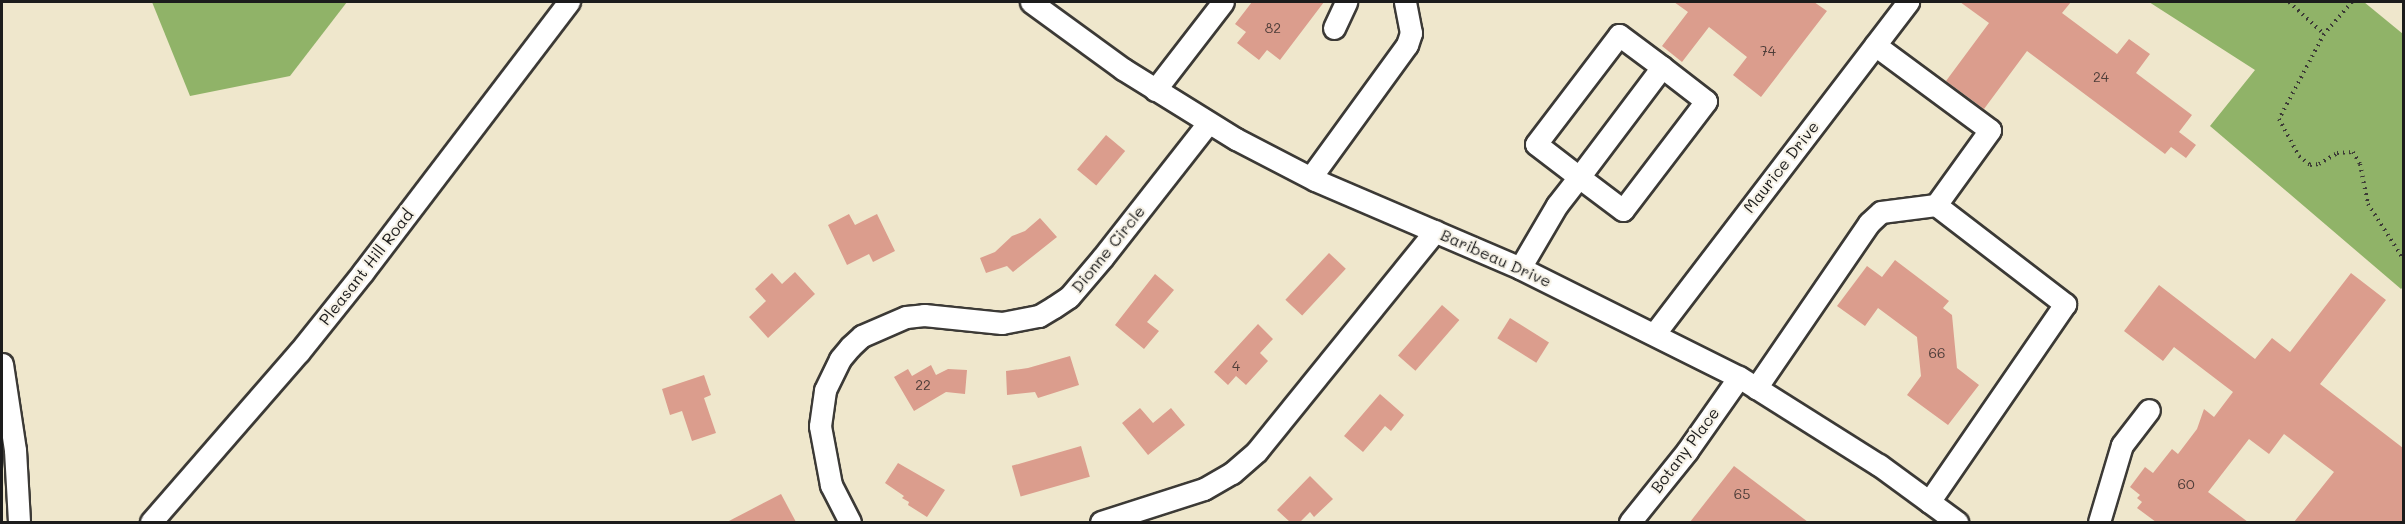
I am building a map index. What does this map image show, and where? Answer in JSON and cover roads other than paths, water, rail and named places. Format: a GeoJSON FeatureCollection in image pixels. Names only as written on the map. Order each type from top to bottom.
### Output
{"type":"FeatureCollection","features":[{"type":"Feature","properties":{"kind":"street","name":"Pleasant Hill Road"},"geometry":{"type":"LineString","coordinates":[[152,522],[356,281],[569,2]]}},
{"type":"Feature","properties":{"kind":"street","name":"Baribeau Drive"},"geometry":{"type":"LineString","coordinates":[[1031,2],[1086,44],[1208,123],[1311,177],[1520,268],[1655,333],[1747,382],[1879,465],[1957,522]]}},
{"type":"Feature","properties":{"kind":"street"},"geometry":{"type":"LineString","coordinates":[[1155,90],[1223,2]]}},
{"type":"Feature","properties":{"kind":"street"},"geometry":{"type":"LineString","coordinates":[[1334,28],[1346,2]]}},
{"type":"Feature","properties":{"kind":"street"},"geometry":{"type":"LineString","coordinates":[[1311,177],[1407,45],[1411,33],[1405,2]]}},
{"type":"Feature","properties":{"kind":"street","name":"Maurice Drive"},"geometry":{"type":"LineString","coordinates":[[1655,333],[1908,2]]}},
{"type":"Feature","properties":{"kind":"street"},"geometry":{"type":"LineString","coordinates":[[1619,35],[1706,100],[1623,210],[1579,177],[1536,144],[1619,35]]}},
{"type":"Feature","properties":{"kind":"street"},"geometry":{"type":"LineString","coordinates":[[1875,45],[1990,130],[1936,205],[2065,304],[1929,502]]}},
{"type":"Feature","properties":{"kind":"street"},"geometry":{"type":"LineString","coordinates":[[1520,268],[1557,205],[1662,67]]}},
{"type":"Feature","properties":{"kind":"street","name":"Dionne Circle"},"geometry":{"type":"LineString","coordinates":[[850,522],[831,484],[820,426],[825,390],[840,359],[850,346],[862,336],[906,317],[924,315],[1002,323],[1039,316],[1054,307],[1069,297],[1096,265],[1208,123]]}},
{"type":"Feature","properties":{"kind":"street","name":"Botany Place"},"geometry":{"type":"LineString","coordinates":[[1630,522],[1747,382],[1869,223],[1881,212],[1936,205]]}},
{"type":"Feature","properties":{"kind":"street"},"geometry":{"type":"LineString","coordinates":[[1101,522],[1204,489],[1232,473],[1257,452],[1435,231]]}},
{"type":"Feature","properties":{"kind":"street"},"geometry":{"type":"LineString","coordinates":[[2,364],[15,450],[19,522]]}},
{"type":"Feature","properties":{"kind":"street"},"geometry":{"type":"LineString","coordinates":[[2099,522],[2122,445],[2149,410]]}}]}
